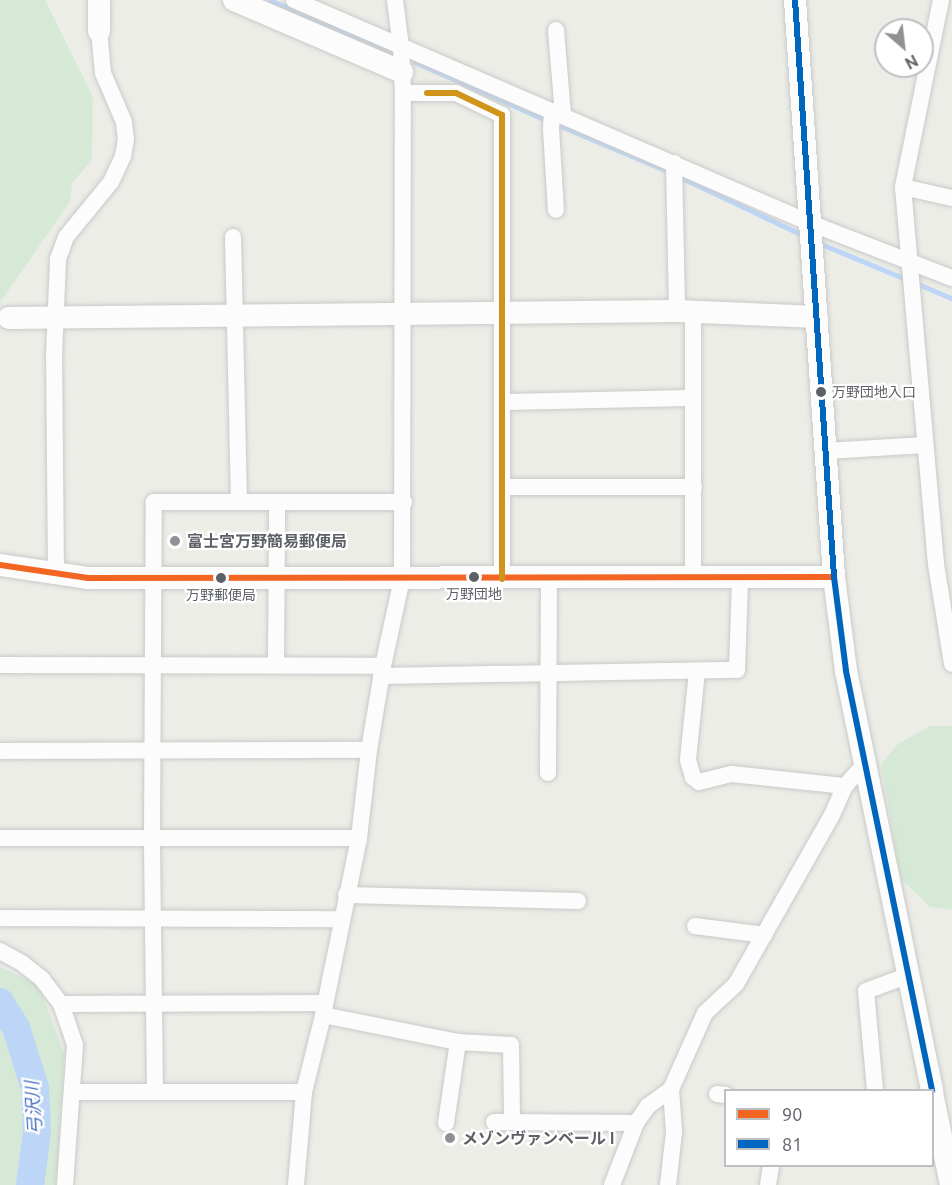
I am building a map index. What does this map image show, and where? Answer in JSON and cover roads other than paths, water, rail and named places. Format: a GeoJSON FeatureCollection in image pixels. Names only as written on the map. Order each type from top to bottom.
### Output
{"type":"FeatureCollection","features":[{"type":"Feature","properties":{"kind":"street"},"geometry":{"type":"LineString","coordinates":[[56,575],[55,318],[58,259],[66,237],[111,182],[123,156],[126,140],[124,122],[103,73],[99,0]]}},
{"type":"Feature","properties":{"kind":"street"},"geometry":{"type":"LineString","coordinates":[[234,0],[403,82],[456,93],[502,115],[500,314],[502,579]]}},
{"type":"Feature","properties":{"kind":"street"},"geometry":{"type":"LineString","coordinates":[[294,0],[810,223],[908,259],[952,278]]}},
{"type":"Feature","properties":{"kind":"street"},"geometry":{"type":"LineString","coordinates":[[296,1185],[304,1092],[324,1009],[359,838],[369,750],[382,671],[402,579],[404,502],[403,82],[395,0]]}},
{"type":"Feature","properties":{"kind":"street"},"geometry":{"type":"LineString","coordinates":[[795,0],[834,577],[846,671],[931,1089]]}},
{"type":"Feature","properties":{"kind":"street"},"geometry":{"type":"LineString","coordinates":[[940,0],[944,22],[903,187],[925,445],[944,562],[952,664]]}},
{"type":"Feature","properties":{"kind":"street"},"geometry":{"type":"LineString","coordinates":[[555,30],[558,113],[551,129],[556,210]]}},
{"type":"Feature","properties":{"kind":"street"},"geometry":{"type":"LineString","coordinates":[[674,163],[693,398],[693,579]]}},
{"type":"Feature","properties":{"kind":"street"},"geometry":{"type":"LineString","coordinates":[[903,187],[952,198]]}},
{"type":"Feature","properties":{"kind":"street"},"geometry":{"type":"LineString","coordinates":[[233,237],[239,502]]}},
{"type":"Feature","properties":{"kind":"street"},"geometry":{"type":"LineString","coordinates":[[9,318],[685,312],[817,317]]}},
{"type":"Feature","properties":{"kind":"street"},"geometry":{"type":"LineString","coordinates":[[502,402],[693,398]]}},
{"type":"Feature","properties":{"kind":"street"},"geometry":{"type":"LineString","coordinates":[[826,452],[925,445]]}},
{"type":"Feature","properties":{"kind":"street"},"geometry":{"type":"LineString","coordinates":[[502,487],[694,487]]}},
{"type":"Feature","properties":{"kind":"street"},"geometry":{"type":"LineString","coordinates":[[156,1090],[152,836],[154,502],[404,502]]}},
{"type":"Feature","properties":{"kind":"street"},"geometry":{"type":"LineString","coordinates":[[276,665],[279,578],[277,502]]}},
{"type":"Feature","properties":{"kind":"street"},"geometry":{"type":"LineString","coordinates":[[0,566],[88,578],[693,579],[834,577]]}},
{"type":"Feature","properties":{"kind":"street"},"geometry":{"type":"LineString","coordinates":[[548,773],[549,578]]}},
{"type":"Feature","properties":{"kind":"street"},"geometry":{"type":"LineString","coordinates":[[0,665],[276,665],[382,671],[549,673],[737,670],[740,578]]}},
{"type":"Feature","properties":{"kind":"street"},"geometry":{"type":"LineString","coordinates":[[698,671],[688,760],[693,777],[699,783],[732,774],[845,786]]}},
{"type":"Feature","properties":{"kind":"street"},"geometry":{"type":"LineString","coordinates":[[0,751],[369,750]]}},
{"type":"Feature","properties":{"kind":"street"},"geometry":{"type":"LineString","coordinates":[[668,1185],[674,1132],[671,1089],[705,1013],[736,984],[831,817],[845,786],[865,764]]}},
{"type":"Feature","properties":{"kind":"street"},"geometry":{"type":"LineString","coordinates":[[0,838],[152,836],[359,838]]}},
{"type":"Feature","properties":{"kind":"street"},"geometry":{"type":"LineString","coordinates":[[346,896],[578,901]]}},
{"type":"Feature","properties":{"kind":"street"},"geometry":{"type":"LineString","coordinates":[[0,918],[341,919]]}},
{"type":"Feature","properties":{"kind":"street"},"geometry":{"type":"LineString","coordinates":[[695,926],[764,935]]}},
{"type":"Feature","properties":{"kind":"street"},"geometry":{"type":"LineString","coordinates":[[0,951],[23,964],[42,979],[61,1004],[75,1046],[65,1185]]}},
{"type":"Feature","properties":{"kind":"street"},"geometry":{"type":"LineString","coordinates":[[875,1089],[866,991],[909,975]]}},
{"type":"Feature","properties":{"kind":"street"},"geometry":{"type":"LineString","coordinates":[[61,1004],[153,1003],[324,1009],[458,1042],[511,1045],[512,1121]]}},
{"type":"Feature","properties":{"kind":"street"},"geometry":{"type":"LineString","coordinates":[[446,1123],[458,1042]]}},
{"type":"Feature","properties":{"kind":"street"},"geometry":{"type":"LineString","coordinates":[[612,1185],[636,1123],[648,1106],[671,1089]]}},
{"type":"Feature","properties":{"kind":"street"},"geometry":{"type":"LineString","coordinates":[[72,1092],[156,1090],[304,1092]]}},
{"type":"Feature","properties":{"kind":"street"},"geometry":{"type":"LineString","coordinates":[[934,1102],[951,1185]]}},
{"type":"Feature","properties":{"kind":"street"},"geometry":{"type":"LineString","coordinates":[[494,1122],[636,1123]]}},
{"type":"Feature","properties":{"kind":"street"},"geometry":{"type":"LineString","coordinates":[[768,1185],[771,1167]]}},
{"type":"Feature","properties":{"kind":"waterway"},"geometry":{"type":"LineString","coordinates":[[270,0],[395,53]]}},
{"type":"Feature","properties":{"kind":"waterway"},"geometry":{"type":"LineString","coordinates":[[415,62],[549,121]]}},
{"type":"Feature","properties":{"kind":"waterway"},"geometry":{"type":"LineString","coordinates":[[556,124],[670,172]]}},
{"type":"Feature","properties":{"kind":"waterway"},"geometry":{"type":"LineString","coordinates":[[678,176],[803,235]]}},
{"type":"Feature","properties":{"kind":"waterway"},"geometry":{"type":"LineString","coordinates":[[819,243],[908,280]]}},
{"type":"Feature","properties":{"kind":"waterway"},"geometry":{"type":"LineString","coordinates":[[916,283],[952,298]]}},
{"type":"Feature","properties":{"kind":"waterway","name":"弓沢川"},"geometry":{"type":"LineString","coordinates":[[0,1002],[16,1028],[35,1088],[37,1132],[30,1185]]}},
{"type":"Feature","properties":{"kind":"place","name":"万野団地入口"},"geometry":{"type":"Point","coordinates":[821,392]}},
{"type":"Feature","properties":{"kind":"place","name":"富士宮万野簡易郵便局"},"geometry":{"type":"Point","coordinates":[175,541]}},
{"type":"Feature","properties":{"kind":"place","name":"万野団地"},"geometry":{"type":"Point","coordinates":[474,577]}},
{"type":"Feature","properties":{"kind":"place","name":"万野郵便局"},"geometry":{"type":"Point","coordinates":[221,578]}},
{"type":"Feature","properties":{"kind":"place","name":"メゾンヴァンベール I"},"geometry":{"type":"Point","coordinates":[450,1138]}}]}
